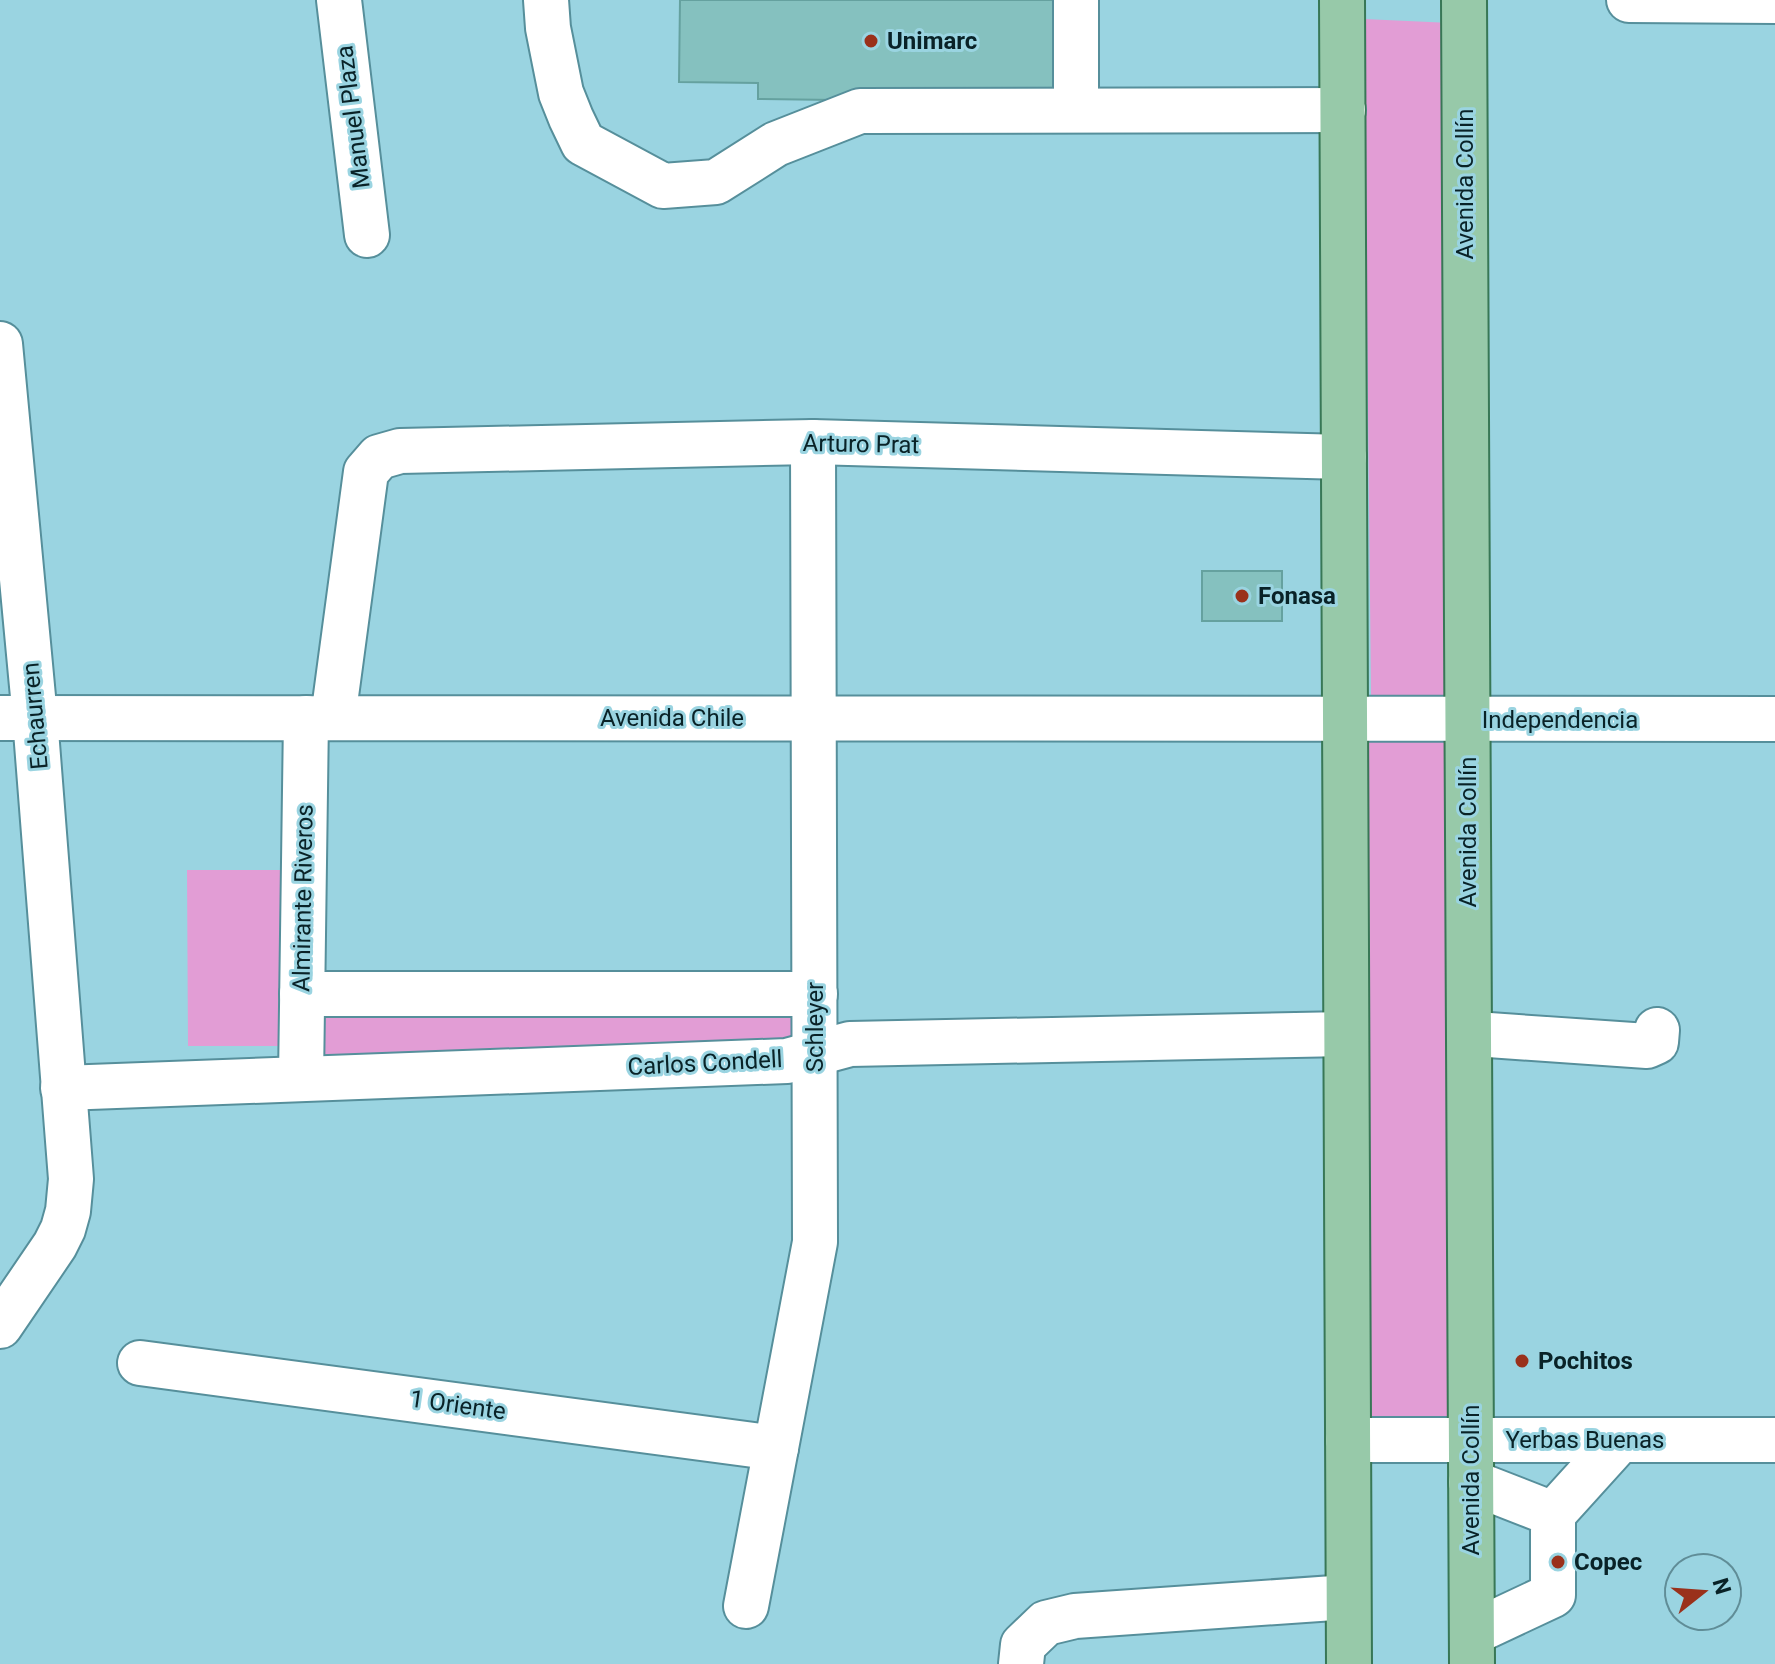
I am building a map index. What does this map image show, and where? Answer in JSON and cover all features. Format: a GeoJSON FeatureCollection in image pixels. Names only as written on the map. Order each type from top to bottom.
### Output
{"type":"FeatureCollection","features":[{"type":"Feature","properties":{"kind":"main road"},"geometry":{"type":"LineString","coordinates":[[1342,0],[1349,1664]]}},
{"type":"Feature","properties":{"kind":"main road","name":"Avenida Collín"},"geometry":{"type":"LineString","coordinates":[[1464,0],[1472,1649]]}},
{"type":"Feature","properties":{"kind":"street","name":"Manuel Plaza"},"geometry":{"type":"LineString","coordinates":[[339,0],[367,235]]}},
{"type":"Feature","properties":{"kind":"street"},"geometry":{"type":"LineString","coordinates":[[546,0],[548,28],[561,93],[583,143],[663,186],[716,182],[776,144],[860,111],[1343,110]]}},
{"type":"Feature","properties":{"kind":"street"},"geometry":{"type":"LineString","coordinates":[[1076,0],[1076,109]]}},
{"type":"Feature","properties":{"kind":"street"},"geometry":{"type":"LineString","coordinates":[[1629,0],[1775,1]]}},
{"type":"Feature","properties":{"kind":"street","name":"Echaurren"},"geometry":{"type":"LineString","coordinates":[[0,344],[18,718],[63,1088]]}},
{"type":"Feature","properties":{"kind":"street","name":"Arturo Prat"},"geometry":{"type":"LineString","coordinates":[[379,457],[400,451],[813,442],[1344,457]]}},
{"type":"Feature","properties":{"kind":"street","name":"Schleyer"},"geometry":{"type":"LineString","coordinates":[[746,1606],[815,1242],[813,442]]}},
{"type":"Feature","properties":{"kind":"street","name":"Almirante Riveros"},"geometry":{"type":"LineString","coordinates":[[301,1079],[302,994],[319,718],[366,472],[379,457]]}},
{"type":"Feature","properties":{"kind":"street","name":"Avenida Chile"},"geometry":{"type":"LineString","coordinates":[[18,718],[1345,719]]}},
{"type":"Feature","properties":{"kind":"street","name":"Independencia"},"geometry":{"type":"LineString","coordinates":[[1345,719],[1775,719]]}},
{"type":"Feature","properties":{"kind":"street"},"geometry":{"type":"LineString","coordinates":[[302,994],[815,994]]}},
{"type":"Feature","properties":{"kind":"street"},"geometry":{"type":"LineString","coordinates":[[1469,1036],[1647,1046],[1656,1042],[1657,1030]]}},
{"type":"Feature","properties":{"kind":"street","name":"Carlos Condell"},"geometry":{"type":"LineString","coordinates":[[63,1088],[787,1061],[850,1044],[1346,1034]]}},
{"type":"Feature","properties":{"kind":"street"},"geometry":{"type":"LineString","coordinates":[[0,1326],[55,1245],[68,1211],[71,1179],[63,1088]]}},
{"type":"Feature","properties":{"kind":"street","name":"1 Oriente"},"geometry":{"type":"LineString","coordinates":[[140,1363],[776,1448]]}},
{"type":"Feature","properties":{"kind":"street","name":"Yerbas Buenas"},"geometry":{"type":"LineString","coordinates":[[1348,1440],[1471,1461],[1620,1440],[1775,1440]]}},
{"type":"Feature","properties":{"kind":"street"},"geometry":{"type":"LineString","coordinates":[[1472,1649],[1553,1595],[1553,1514],[1620,1440]]}},
{"type":"Feature","properties":{"kind":"street"},"geometry":{"type":"LineString","coordinates":[[1471,1461],[1553,1514]]}},
{"type":"Feature","properties":{"kind":"street"},"geometry":{"type":"LineString","coordinates":[[1021,1664],[1023,1645],[1046,1623],[1075,1616],[1348,1597]]}},
{"type":"Feature","properties":{"kind":"shaded area"},"geometry":{"type":"Polygon","coordinates":[[[1364,19],[1451,23],[1453,695],[1371,695],[1364,19]]]}},
{"type":"Feature","properties":{"kind":"shaded area"},"geometry":{"type":"Polygon","coordinates":[[[1358,731],[1452,731],[1452,1418],[1359,1418],[1358,731]]]}},
{"type":"Feature","properties":{"kind":"shaded area"},"geometry":{"type":"Polygon","coordinates":[[[187,870],[290,870],[291,1046],[188,1046],[187,870]]]}},
{"type":"Feature","properties":{"kind":"shaded area"},"geometry":{"type":"Polygon","coordinates":[[[801,999],[802,1039],[322,1061],[321,1008],[801,999]]]}},
{"type":"Feature","properties":{"kind":"building","name":"Unimarc"},"geometry":{"type":"Polygon","coordinates":[[[680,0],[1064,0],[1063,103],[758,99],[758,83],[679,82],[680,0]]]}},
{"type":"Feature","properties":{"kind":"building","name":"Fonasa"},"geometry":{"type":"Polygon","coordinates":[[[1202,571],[1282,571],[1282,621],[1202,621],[1202,571]]]}},
{"type":"Feature","properties":{"kind":"place","name":"Unimarc"},"geometry":{"type":"Point","coordinates":[871,41]}},
{"type":"Feature","properties":{"kind":"place","name":"Fonasa"},"geometry":{"type":"Point","coordinates":[1242,596]}},
{"type":"Feature","properties":{"kind":"place","name":"Pochitos"},"geometry":{"type":"Point","coordinates":[1522,1361]}},
{"type":"Feature","properties":{"kind":"place","name":"Copec"},"geometry":{"type":"Point","coordinates":[1558,1562]}}]}
